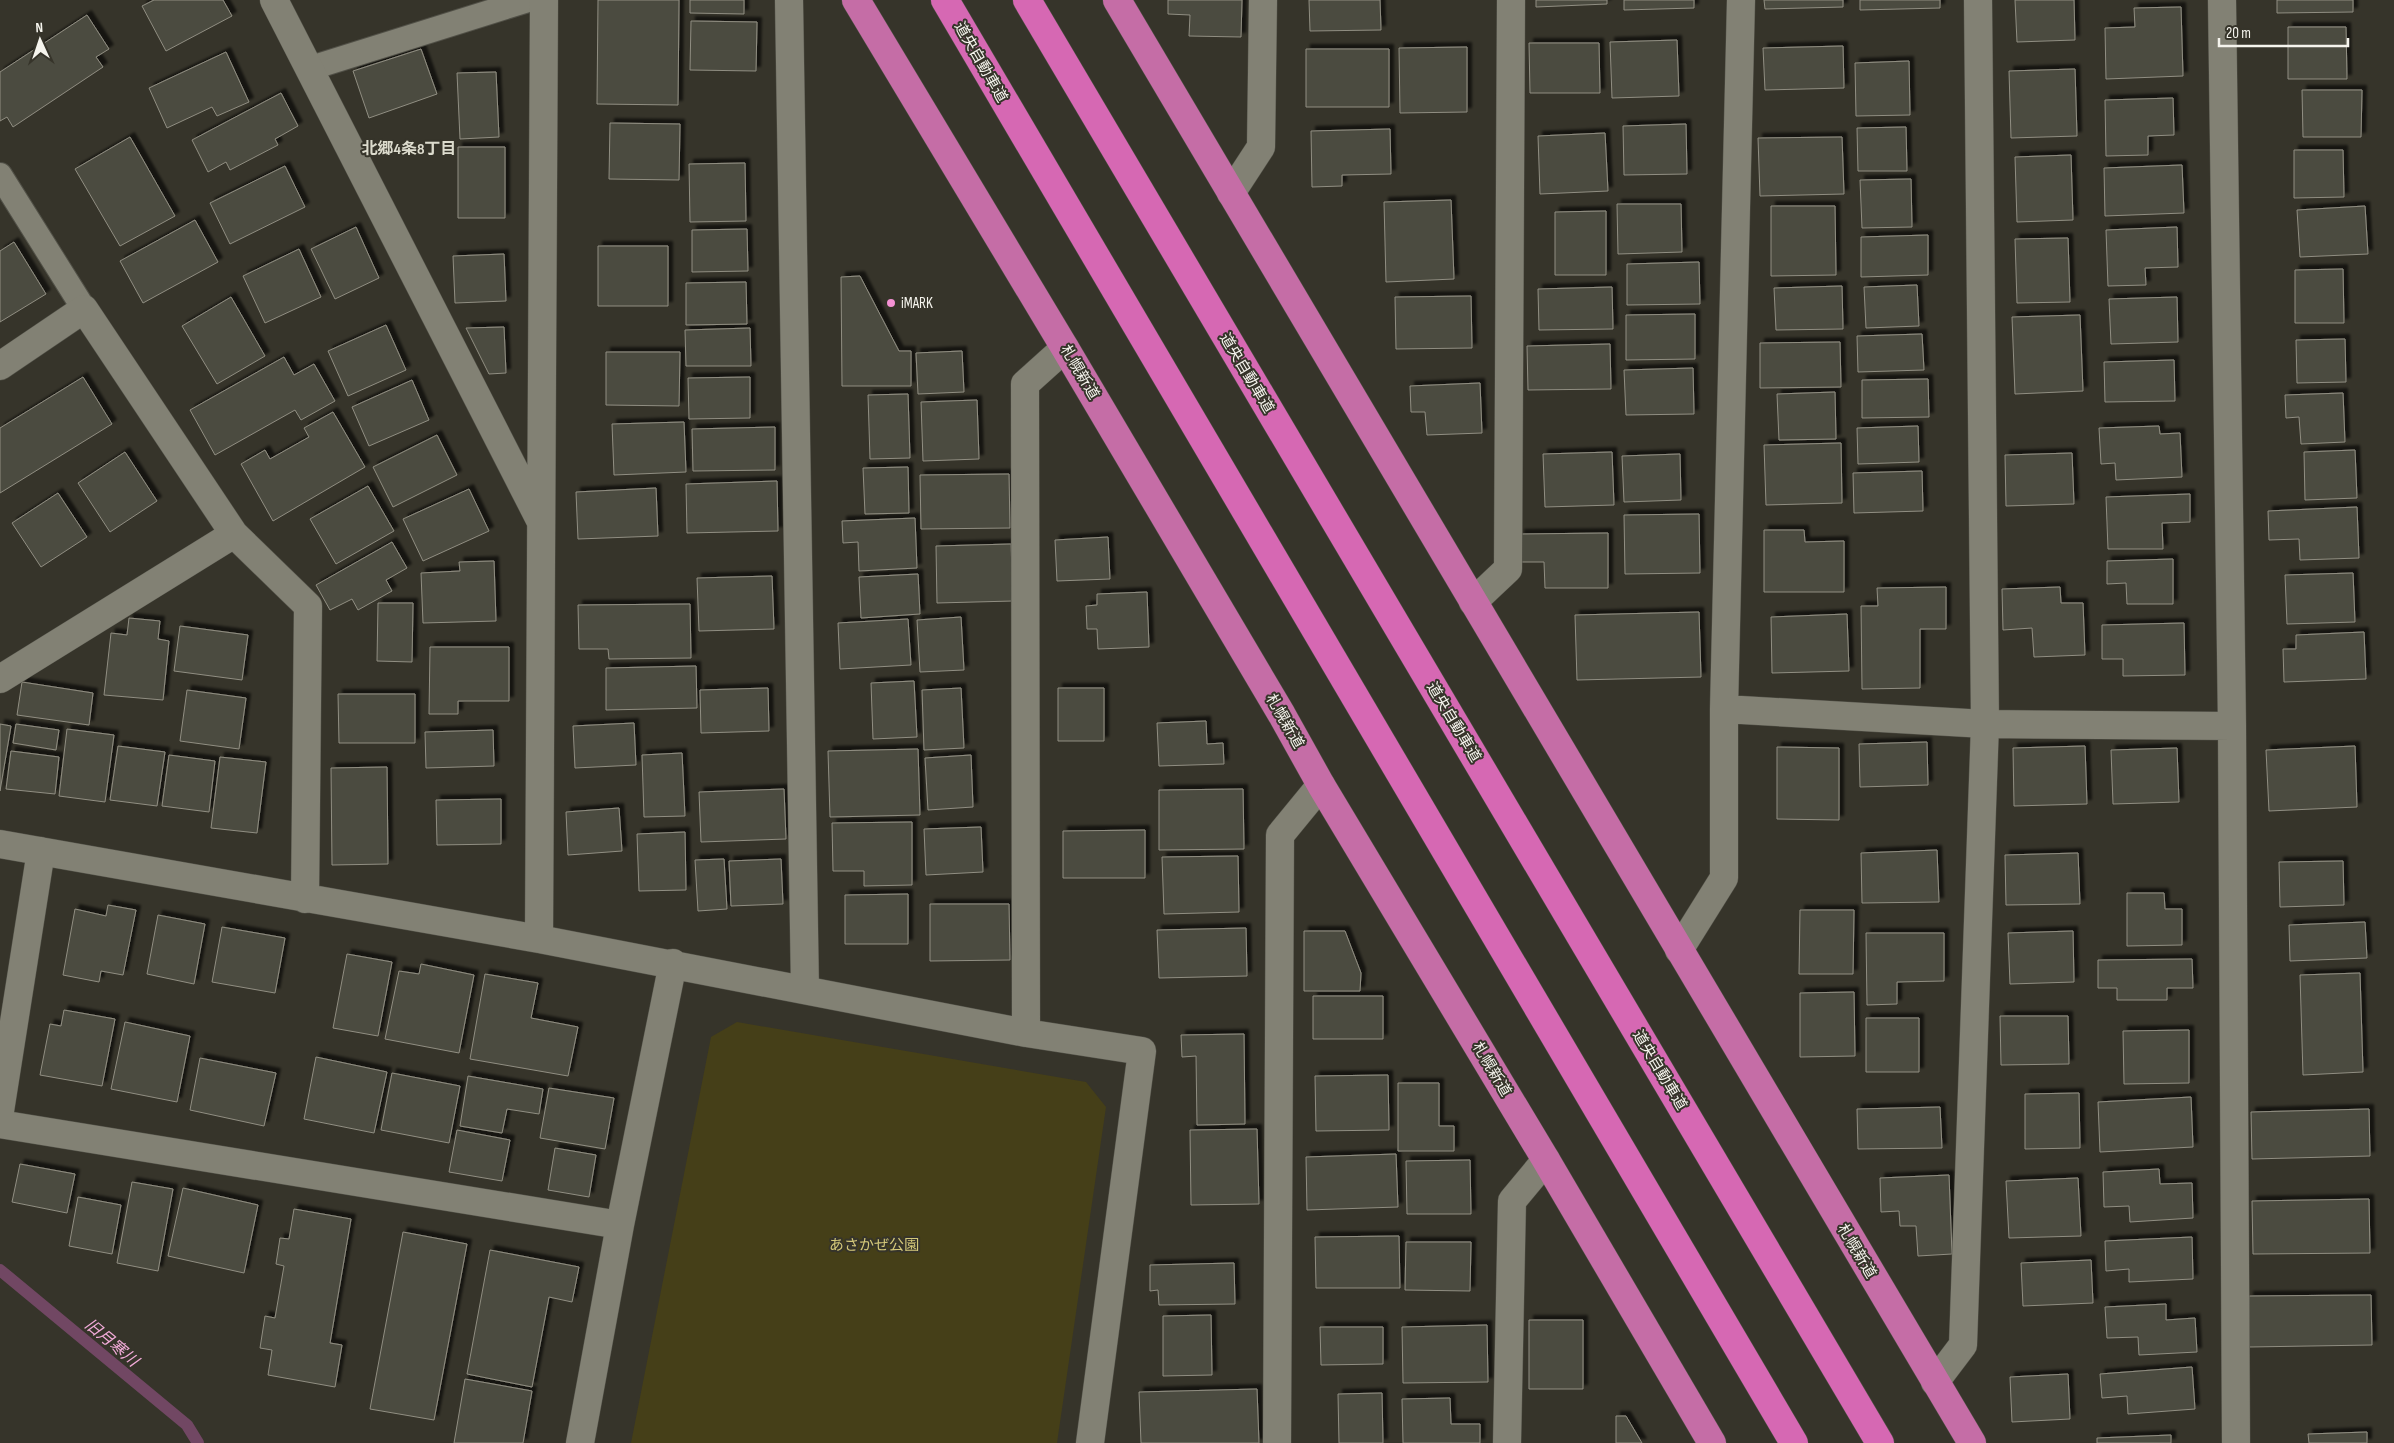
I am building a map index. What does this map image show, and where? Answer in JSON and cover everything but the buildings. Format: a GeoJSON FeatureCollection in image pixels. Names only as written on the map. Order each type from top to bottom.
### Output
{"type":"FeatureCollection","features":[{"type":"Feature","properties":{"kind":"highway","name":"札幌新道"},"geometry":{"type":"LineString","coordinates":[[856,0],[1066,348],[1282,715],[1321,786],[1546,1160],[1712,1443]]}},
{"type":"Feature","properties":{"kind":"highway","name":"道央自動車道"},"geometry":{"type":"LineString","coordinates":[[945,0],[1794,1443]]}},
{"type":"Feature","properties":{"kind":"highway","name":"道央自動車道"},"geometry":{"type":"LineString","coordinates":[[1027,0],[1880,1443]]}},
{"type":"Feature","properties":{"kind":"highway","name":"札幌新道"},"geometry":{"type":"LineString","coordinates":[[1117,0],[1972,1443]]}},
{"type":"Feature","properties":{"kind":"street"},"geometry":{"type":"LineString","coordinates":[[274,0],[542,524]]}},
{"type":"Feature","properties":{"kind":"street"},"geometry":{"type":"LineString","coordinates":[[539,939],[544,0]]}},
{"type":"Feature","properties":{"kind":"street"},"geometry":{"type":"LineString","coordinates":[[789,0],[805,990]]}},
{"type":"Feature","properties":{"kind":"street"},"geometry":{"type":"LineString","coordinates":[[1231,193],[1261,147],[1262,0]]}},
{"type":"Feature","properties":{"kind":"street"},"geometry":{"type":"LineString","coordinates":[[1473,602],[1508,569],[1511,0]]}},
{"type":"Feature","properties":{"kind":"street"},"geometry":{"type":"LineString","coordinates":[[1679,950],[1724,878],[1724,709],[1741,0]]}},
{"type":"Feature","properties":{"kind":"street"},"geometry":{"type":"LineString","coordinates":[[1935,1382],[1963,1345],[1985,724],[1978,0]]}},
{"type":"Feature","properties":{"kind":"street"},"geometry":{"type":"LineString","coordinates":[[2222,0],[2232,726],[2236,1443]]}},
{"type":"Feature","properties":{"kind":"street"},"geometry":{"type":"LineString","coordinates":[[0,366],[84,309],[234,534],[308,606],[305,899]]}},
{"type":"Feature","properties":{"kind":"street"},"geometry":{"type":"LineString","coordinates":[[1026,1033],[1025,384],[1066,348]]}},
{"type":"Feature","properties":{"kind":"street"},"geometry":{"type":"LineString","coordinates":[[0,679],[234,534]]}},
{"type":"Feature","properties":{"kind":"street"},"geometry":{"type":"LineString","coordinates":[[1724,709],[1985,724],[2232,726]]}},
{"type":"Feature","properties":{"kind":"street"},"geometry":{"type":"LineString","coordinates":[[1277,1443],[1280,836],[1321,786]]}},
{"type":"Feature","properties":{"kind":"street"},"geometry":{"type":"LineString","coordinates":[[0,844],[672,963],[1026,1033],[1142,1051],[1090,1443]]}},
{"type":"Feature","properties":{"kind":"street"},"geometry":{"type":"LineString","coordinates":[[0,1111],[41,851]]}},
{"type":"Feature","properties":{"kind":"street"},"geometry":{"type":"LineString","coordinates":[[580,1443],[620,1225],[672,963]]}},
{"type":"Feature","properties":{"kind":"street"},"geometry":{"type":"LineString","coordinates":[[0,1124],[620,1225]]}},
{"type":"Feature","properties":{"kind":"street"},"geometry":{"type":"LineString","coordinates":[[1507,1443],[1512,1201],[1546,1160]]}},
{"type":"Feature","properties":{"kind":"lane"},"geometry":{"type":"LineString","coordinates":[[308,69],[528,0]]}},
{"type":"Feature","properties":{"kind":"lane"},"geometry":{"type":"LineString","coordinates":[[0,174],[84,309]]}},
{"type":"Feature","properties":{"kind":"green space","name":"あさかぜ公園"},"geometry":{"type":"Polygon","coordinates":[[[737,1022],[1086,1082],[1106,1107],[1057,1443],[631,1443],[711,1037],[737,1022]]]}},
{"type":"Feature","properties":{"kind":"waterway","name":"旧月寒川"},"geometry":{"type":"LineString","coordinates":[[0,1270],[187,1425],[198,1443]]}},
{"type":"Feature","properties":{"kind":"place","name":"iMARK"},"geometry":{"type":"Point","coordinates":[891,303]}},
{"type":"Feature","properties":{"kind":"district","name":"北郷4条8丁目"},"geometry":{"type":"Point","coordinates":[409,148]}}]}
